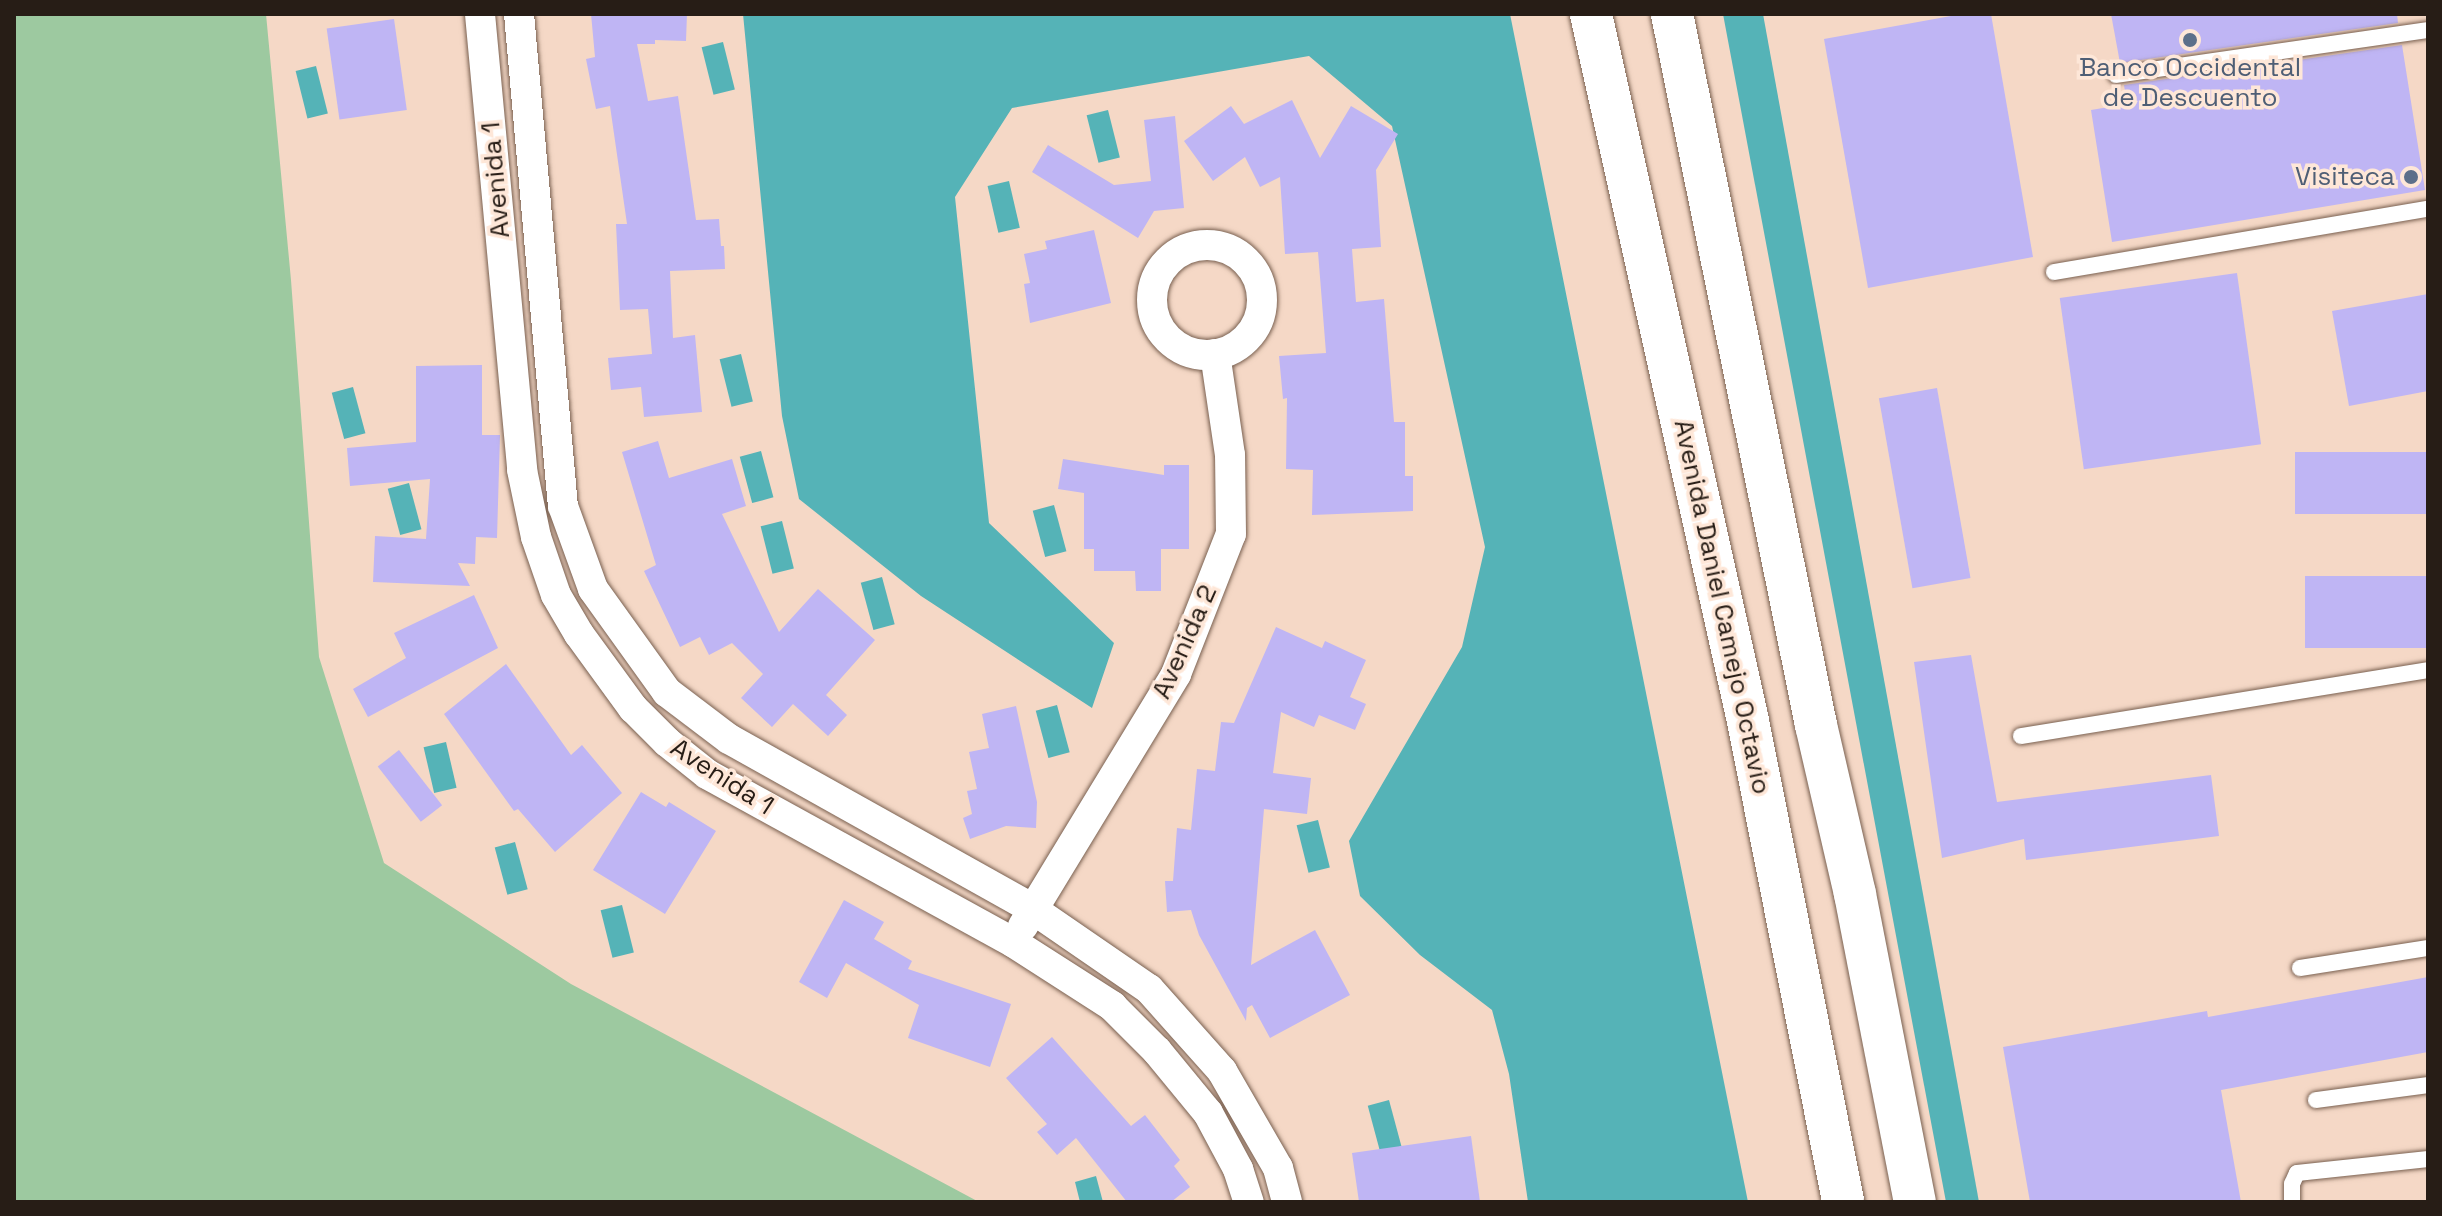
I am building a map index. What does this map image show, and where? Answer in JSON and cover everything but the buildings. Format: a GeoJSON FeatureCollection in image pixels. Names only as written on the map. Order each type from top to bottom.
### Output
{"type":"FeatureCollection","features":[{"type":"Feature","properties":{"kind":"main road","name":"Avenida Daniel Camejo Octavio"},"geometry":{"type":"LineString","coordinates":[[1591,14],[1748,721],[1843,1202]]}},
{"type":"Feature","properties":{"kind":"main road"},"geometry":{"type":"LineString","coordinates":[[1672,14],[1813,710],[1855,894],[1915,1202]]}},
{"type":"Feature","properties":{"kind":"street","name":"Avenida 1"},"geometry":{"type":"LineString","coordinates":[[480,14],[522,470],[536,537],[556,595],[608,678],[667,742],[707,774],[1014,943],[1112,1006],[1157,1051],[1208,1113],[1238,1169],[1249,1202]]}},
{"type":"Feature","properties":{"kind":"street","name":"Avenida 1"},"geometry":{"type":"LineString","coordinates":[[519,14],[563,506],[593,589],[667,692],[729,739],[1033,910],[1149,989],[1222,1071],[1278,1168],[1287,1202]]}},
{"type":"Feature","properties":{"kind":"street","name":"Avenida 2"},"geometry":{"type":"LineString","coordinates":[[1014,943],[1176,674],[1231,534],[1230,455],[1215,354]]}},
{"type":"Feature","properties":{"kind":"lane"},"geometry":{"type":"LineString","coordinates":[[2116,75],[2428,30]]}},
{"type":"Feature","properties":{"kind":"lane"},"geometry":{"type":"LineString","coordinates":[[2054,272],[2428,209]]}},
{"type":"Feature","properties":{"kind":"lane"},"geometry":{"type":"LineString","coordinates":[[2021,736],[2428,670]]}},
{"type":"Feature","properties":{"kind":"lane"},"geometry":{"type":"LineString","coordinates":[[2300,968],[2428,948]]}},
{"type":"Feature","properties":{"kind":"lane"},"geometry":{"type":"LineString","coordinates":[[2316,1100],[2428,1085]]}},
{"type":"Feature","properties":{"kind":"lane"},"geometry":{"type":"LineString","coordinates":[[2292,1202],[2292,1184],[2297,1173],[2428,1159]]}},
{"type":"Feature","properties":{"kind":"green space"},"geometry":{"type":"Polygon","coordinates":[[[14,14],[266,14],[291,280],[319,657],[384,863],[571,984],[979,1202],[14,1202],[14,14]]]}},
{"type":"Feature","properties":{"kind":"water"},"geometry":{"type":"Polygon","coordinates":[[[743,14],[1510,14],[1748,1202],[1528,1202],[1509,1074],[1492,1010],[1420,955],[1360,896],[1349,841],[1462,647],[1485,547],[1392,126],[1309,56],[1012,108],[955,197],[989,523],[1114,643],[1092,708],[921,596],[799,499],[782,416],[743,14]]]}},
{"type":"Feature","properties":{"kind":"water"},"geometry":{"type":"Polygon","coordinates":[[[1723,14],[1763,14],[1979,1202],[1946,1202],[1723,14]]]}},
{"type":"Feature","properties":{"kind":"water"},"geometry":{"type":"Polygon","coordinates":[[[723,42],[735,90],[714,95],[702,47],[723,42]]]}},
{"type":"Feature","properties":{"kind":"water"},"geometry":{"type":"Polygon","coordinates":[[[316,66],[328,114],[307,119],[296,71],[316,66]]]}},
{"type":"Feature","properties":{"kind":"water"},"geometry":{"type":"Polygon","coordinates":[[[1108,110],[1120,158],[1099,163],[1087,115],[1108,110]]]}},
{"type":"Feature","properties":{"kind":"water"},"geometry":{"type":"Polygon","coordinates":[[[1009,181],[1020,228],[998,233],[988,186],[1009,181]]]}},
{"type":"Feature","properties":{"kind":"water"},"geometry":{"type":"Polygon","coordinates":[[[741,354],[753,402],[732,407],[720,359],[741,354]]]}},
{"type":"Feature","properties":{"kind":"water"},"geometry":{"type":"Polygon","coordinates":[[[353,387],[365,433],[344,439],[332,393],[353,387]]]}},
{"type":"Feature","properties":{"kind":"water"},"geometry":{"type":"Polygon","coordinates":[[[761,451],[773,497],[752,503],[740,457],[761,451]]]}},
{"type":"Feature","properties":{"kind":"water"},"geometry":{"type":"Polygon","coordinates":[[[409,483],[421,529],[400,535],[388,489],[409,483]]]}},
{"type":"Feature","properties":{"kind":"water"},"geometry":{"type":"Polygon","coordinates":[[[1054,505],[1066,551],[1045,557],[1033,511],[1054,505]]]}},
{"type":"Feature","properties":{"kind":"water"},"geometry":{"type":"Polygon","coordinates":[[[782,521],[794,569],[773,574],[761,526],[782,521]]]}},
{"type":"Feature","properties":{"kind":"water"},"geometry":{"type":"Polygon","coordinates":[[[882,577],[895,624],[873,630],[861,583],[882,577]]]}},
{"type":"Feature","properties":{"kind":"water"},"geometry":{"type":"Polygon","coordinates":[[[1057,705],[1070,752],[1048,758],[1036,711],[1057,705]]]}},
{"type":"Feature","properties":{"kind":"water"},"geometry":{"type":"Polygon","coordinates":[[[446,742],[457,788],[434,793],[424,747],[446,742]]]}},
{"type":"Feature","properties":{"kind":"water"},"geometry":{"type":"Polygon","coordinates":[[[1318,820],[1330,868],[1309,873],[1297,825],[1318,820]]]}},
{"type":"Feature","properties":{"kind":"water"},"geometry":{"type":"Polygon","coordinates":[[[515,842],[528,889],[507,895],[495,847],[515,842]]]}},
{"type":"Feature","properties":{"kind":"water"},"geometry":{"type":"Polygon","coordinates":[[[622,905],[634,953],[613,958],[601,910],[622,905]]]}},
{"type":"Feature","properties":{"kind":"water"},"geometry":{"type":"Polygon","coordinates":[[[1389,1100],[1401,1146],[1380,1152],[1368,1106],[1389,1100]]]}},
{"type":"Feature","properties":{"kind":"water"},"geometry":{"type":"Polygon","coordinates":[[[1096,1176],[1103,1202],[1080,1202],[1075,1182],[1096,1176]]]}},
{"type":"Feature","properties":{"kind":"place","name":"Banco Occidental de Descuento"},"geometry":{"type":"Point","coordinates":[2190,40]}},
{"type":"Feature","properties":{"kind":"place","name":"Visiteca"},"geometry":{"type":"Point","coordinates":[2411,177]}}]}
